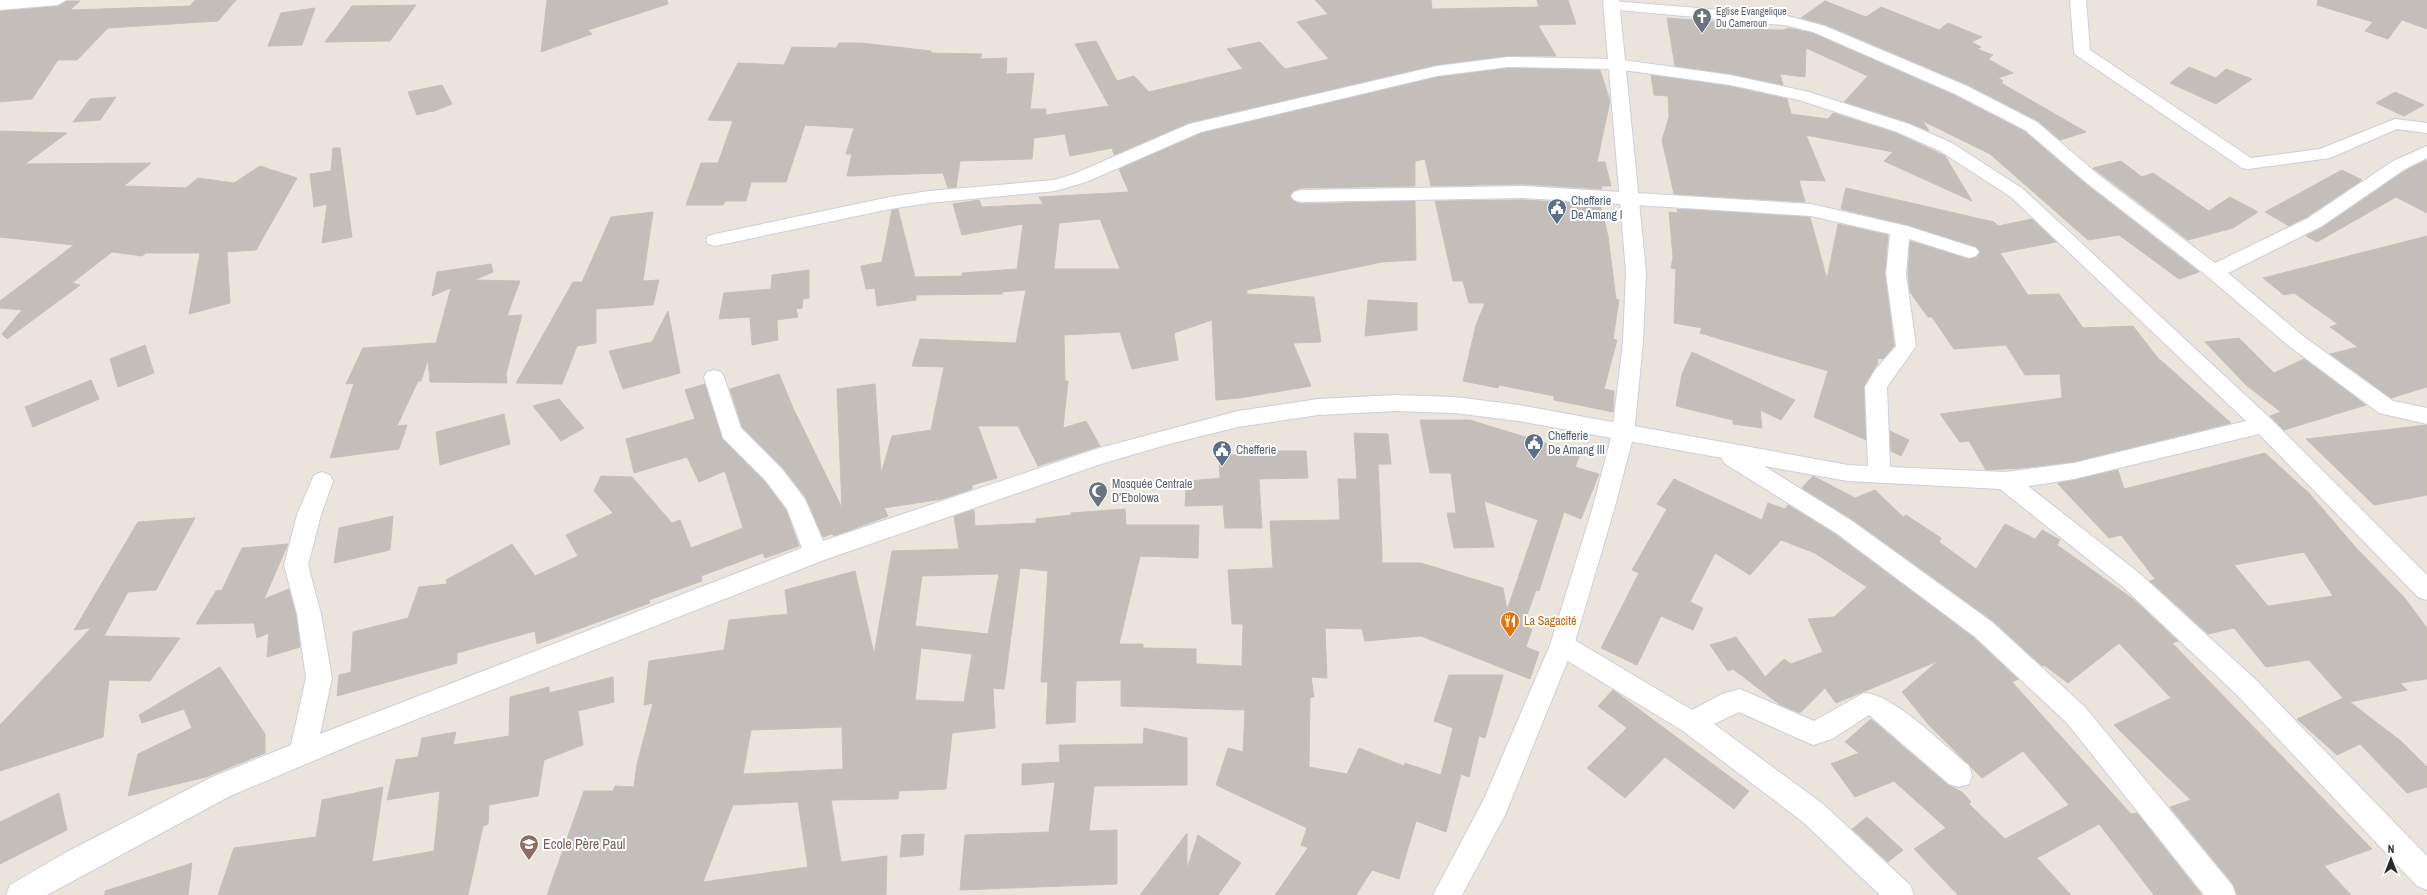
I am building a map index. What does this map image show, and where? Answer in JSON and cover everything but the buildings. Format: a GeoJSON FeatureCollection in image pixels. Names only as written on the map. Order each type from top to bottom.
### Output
{"type":"FeatureCollection","features":[{"type":"Feature","properties":{"kind":"street"},"geometry":{"type":"LineString","coordinates":[[0,5],[58,0]]}},
{"type":"Feature","properties":{"kind":"street"},"geometry":{"type":"LineString","coordinates":[[2078,0],[2082,52],[2248,164],[2324,154],[2395,124],[2427,128]]}},
{"type":"Feature","properties":{"kind":"street"},"geometry":{"type":"LineString","coordinates":[[1447,895],[1495,806],[1562,646],[1603,510],[1623,434],[1633,342],[1636,272],[1616,64],[1612,3],[1784,20],[1803,24],[1927,74],[2031,126],[2094,180],[2214,272],[2296,341],[2387,408],[2427,416]]}},
{"type":"Feature","properties":{"kind":"street"},"geometry":{"type":"LineString","coordinates":[[715,240],[890,202],[1055,185],[1080,178],[1195,128],[1437,72],[1508,62],[1616,64],[1730,80],[1803,96],[1903,128],[1946,147],[2017,192],[2263,425],[2427,590]]}},
{"type":"Feature","properties":{"kind":"street"},"geometry":{"type":"LineString","coordinates":[[2214,272],[2315,222],[2399,165],[2427,151]]}},
{"type":"Feature","properties":{"kind":"street"},"geometry":{"type":"LineString","coordinates":[[1300,196],[1523,192],[1811,210],[1900,230],[1969,252]]}},
{"type":"Feature","properties":{"kind":"street"},"geometry":{"type":"LineString","coordinates":[[1879,476],[1876,387],[1880,376],[1902,355],[1906,346],[1896,274],[1900,230]]}},
{"type":"Feature","properties":{"kind":"street"},"geometry":{"type":"LineString","coordinates":[[714,377],[731,432],[774,475],[797,505],[816,553]]}},
{"type":"Feature","properties":{"kind":"street"},"geometry":{"type":"LineString","coordinates":[[20,895],[73,864],[220,788],[303,753],[816,553],[1096,457],[1161,438],[1238,419],[1303,409],[1396,403],[1455,405],[1519,413],[1623,434],[1695,444],[1848,473],[1879,476],[2005,481],[2074,471],[2263,425]]}},
{"type":"Feature","properties":{"kind":"street"},"geometry":{"type":"LineString","coordinates":[[1721,450],[1850,531],[1983,628],[2076,715],[2222,895]]}},
{"type":"Feature","properties":{"kind":"street"},"geometry":{"type":"LineString","coordinates":[[303,753],[319,678],[308,614],[296,565],[309,515],[322,481]]}},
{"type":"Feature","properties":{"kind":"street"},"geometry":{"type":"LineString","coordinates":[[2005,481],[2074,533],[2137,585],[2247,688],[2427,876]]}},
{"type":"Feature","properties":{"kind":"street"},"geometry":{"type":"LineString","coordinates":[[1562,646],[1692,723],[1813,813],[1900,895]]}},
{"type":"Feature","properties":{"kind":"street"},"geometry":{"type":"LineString","coordinates":[[1692,723],[1731,702],[1740,700],[1813,733],[1823,732],[1864,704],[1872,704],[1880,708],[1959,775]]}},
{"type":"Feature","properties":{"kind":"place","name":"Eglise Evangelique Du Cameroun"},"geometry":{"type":"Point","coordinates":[1702,34]}},
{"type":"Feature","properties":{"kind":"place","name":"Chefferie De Amang I"},"geometry":{"type":"Point","coordinates":[1557,225]}},
{"type":"Feature","properties":{"kind":"place","name":"Chefferie De Amang III"},"geometry":{"type":"Point","coordinates":[1534,460]}},
{"type":"Feature","properties":{"kind":"place","name":"Chefferie"},"geometry":{"type":"Point","coordinates":[1222,467]}},
{"type":"Feature","properties":{"kind":"place","name":"Mosquée Centrale D’Ebolowa"},"geometry":{"type":"Point","coordinates":[1098,508]}},
{"type":"Feature","properties":{"kind":"place","name":"La Sagacité"},"geometry":{"type":"Point","coordinates":[1510,638]}},
{"type":"Feature","properties":{"kind":"place","name":"Ecole Père Paul"},"geometry":{"type":"Point","coordinates":[529,861]}}]}
